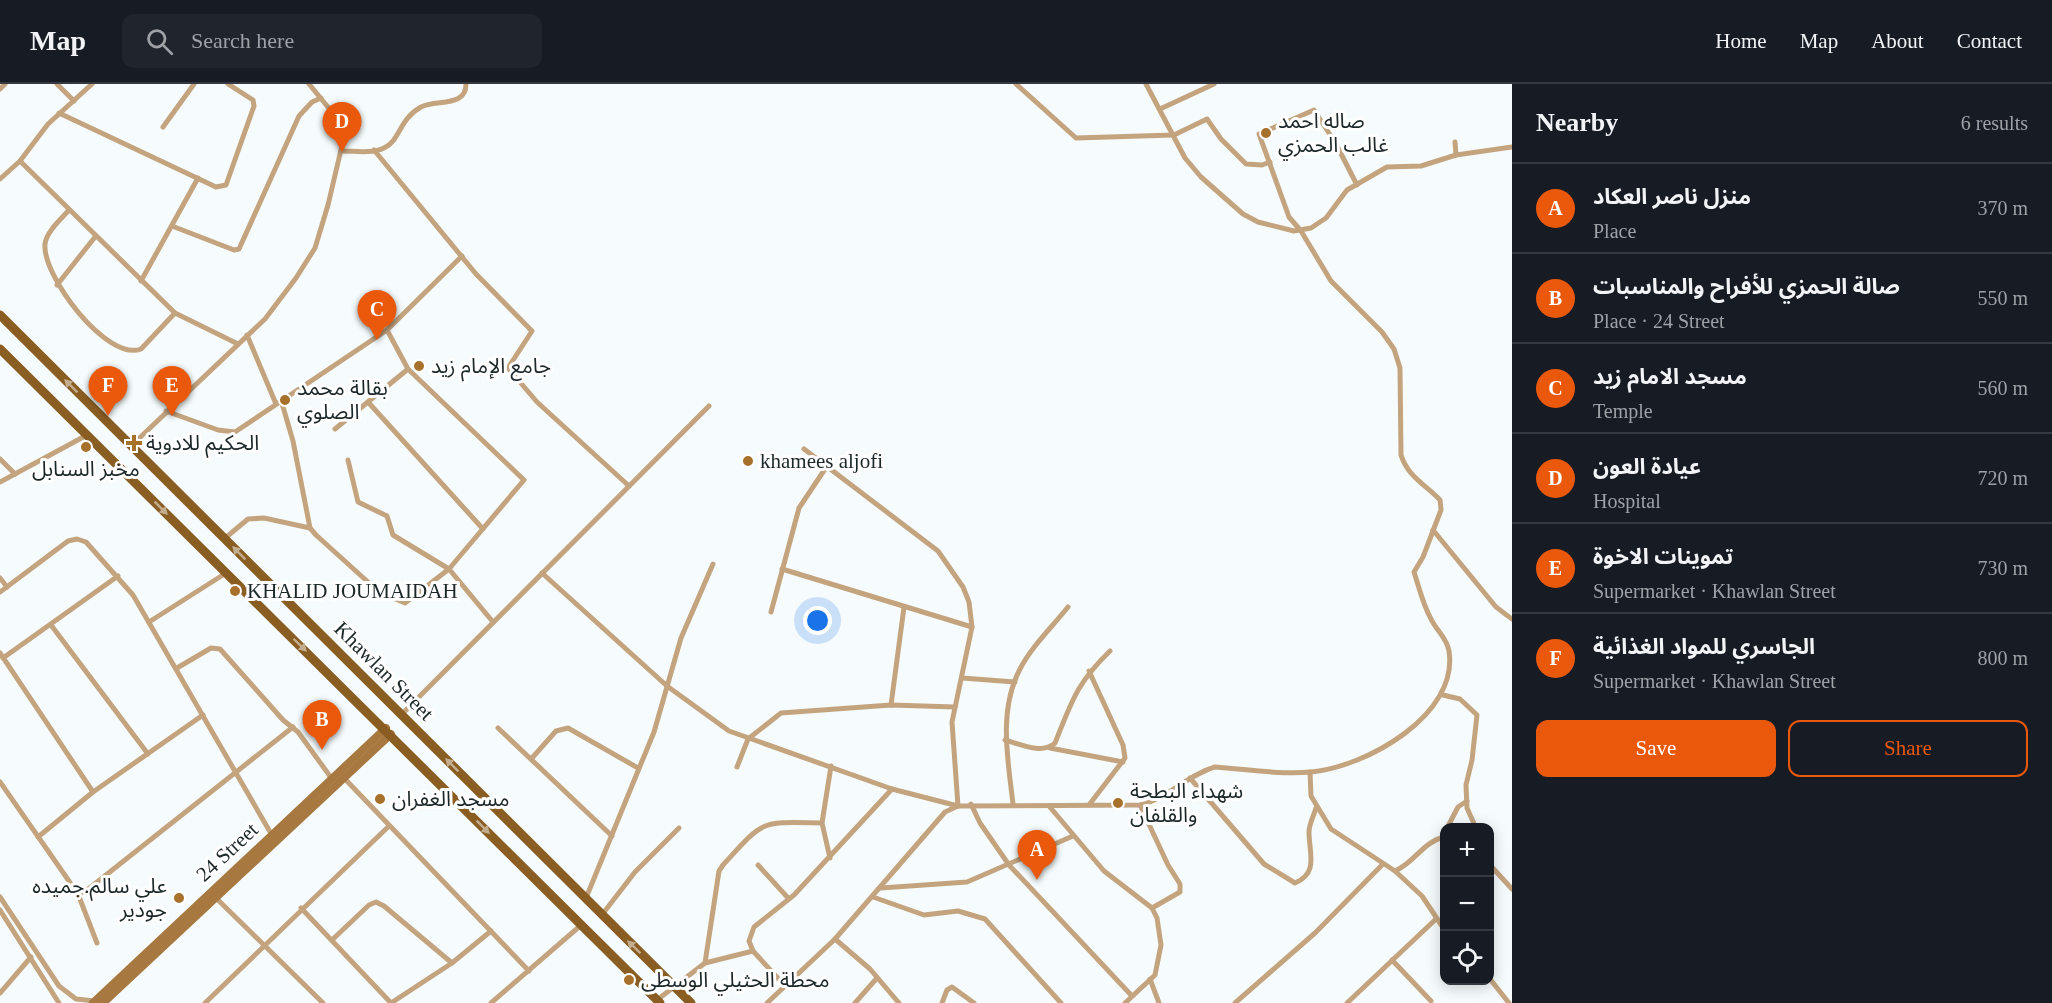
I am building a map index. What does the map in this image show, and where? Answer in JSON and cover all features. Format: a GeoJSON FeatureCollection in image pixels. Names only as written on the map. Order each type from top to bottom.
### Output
{"type":"FeatureCollection","features":[{"type":"Feature","properties":{"kind":"main road","name":"Khawlan Street"},"geometry":{"type":"LineString","coordinates":[[0,315],[402,714],[601,916],[691,1003]]}},
{"type":"Feature","properties":{"kind":"main road","name":"Khawlan Street"},"geometry":{"type":"LineString","coordinates":[[0,349],[389,731],[580,926],[659,1001]]}},
{"type":"Feature","properties":{"kind":"street"},"geometry":{"type":"LineString","coordinates":[[0,89],[5,84]]}},
{"type":"Feature","properties":{"kind":"street"},"geometry":{"type":"LineString","coordinates":[[57,84],[74,101]]}},
{"type":"Feature","properties":{"kind":"street"},"geometry":{"type":"LineString","coordinates":[[0,179],[20,161],[59,113],[92,84]]}},
{"type":"Feature","properties":{"kind":"street"},"geometry":{"type":"LineString","coordinates":[[162,126],[194,84]]}},
{"type":"Feature","properties":{"kind":"street"},"geometry":{"type":"LineString","coordinates":[[59,113],[216,187],[226,184],[254,106],[254,99],[228,84]]}},
{"type":"Feature","properties":{"kind":"street"},"geometry":{"type":"LineString","coordinates":[[131,446],[265,319],[315,248],[344,137],[341,123],[309,84]]}},
{"type":"Feature","properties":{"kind":"street"},"geometry":{"type":"LineString","coordinates":[[342,151],[374,150],[389,145],[406,118],[414,111],[425,105],[459,99],[464,94],[466,84]]}},
{"type":"Feature","properties":{"kind":"street"},"geometry":{"type":"LineString","coordinates":[[1016,84],[1076,138],[1174,135],[1207,119],[1221,139],[1246,164],[1262,165],[1270,162]]}},
{"type":"Feature","properties":{"kind":"street"},"geometry":{"type":"LineString","coordinates":[[1146,84],[1185,158],[1201,177],[1243,214],[1258,222],[1301,231],[1326,218],[1347,190],[1387,167],[1421,166],[1456,155],[1512,147]]}},
{"type":"Feature","properties":{"kind":"street"},"geometry":{"type":"LineString","coordinates":[[1160,110],[1214,84]]}},
{"type":"Feature","properties":{"kind":"street"},"geometry":{"type":"LineString","coordinates":[[172,226],[234,250],[239,249],[299,116],[312,102],[321,98]]}},
{"type":"Feature","properties":{"kind":"street"},"geometry":{"type":"LineString","coordinates":[[767,1003],[835,939],[945,812],[958,806],[971,804],[1140,805],[1153,802],[1190,778],[1215,767],[1310,772],[1370,754],[1394,743],[1443,695],[1449,650],[1430,619],[1414,572],[1423,557],[1441,510],[1440,500],[1411,476],[1401,455],[1400,368],[1394,350],[1382,332],[1331,281],[1301,231],[1289,217],[1259,134],[1314,110],[1336,144],[1357,185]]}},
{"type":"Feature","properties":{"kind":"street"},"geometry":{"type":"LineString","coordinates":[[1455,142],[1456,155]]}},
{"type":"Feature","properties":{"kind":"street"},"geometry":{"type":"LineString","coordinates":[[374,150],[462,256],[532,331],[508,368],[537,402],[629,486]]}},
{"type":"Feature","properties":{"kind":"street"},"geometry":{"type":"LineString","coordinates":[[20,161],[175,313],[238,344]]}},
{"type":"Feature","properties":{"kind":"street"},"geometry":{"type":"LineString","coordinates":[[141,281],[198,178]]}},
{"type":"Feature","properties":{"kind":"street"},"geometry":{"type":"LineString","coordinates":[[69,210],[45,243],[57,285],[93,329],[125,350],[133,352],[141,349],[175,313]]}},
{"type":"Feature","properties":{"kind":"street"},"geometry":{"type":"LineString","coordinates":[[57,285],[95,237]]}},
{"type":"Feature","properties":{"kind":"street"},"geometry":{"type":"LineString","coordinates":[[166,411],[226,432],[235,432],[387,330],[462,256]]}},
{"type":"Feature","properties":{"kind":"street"},"geometry":{"type":"LineString","coordinates":[[224,539],[248,519],[264,518],[310,528],[378,592],[405,603],[449,569],[524,480],[408,369],[387,330]]}},
{"type":"Feature","properties":{"kind":"street"},"geometry":{"type":"LineString","coordinates":[[247,335],[293,441],[310,528]]}},
{"type":"Feature","properties":{"kind":"street"},"geometry":{"type":"LineString","coordinates":[[335,429],[408,369]]}},
{"type":"Feature","properties":{"kind":"street"},"geometry":{"type":"LineString","coordinates":[[368,402],[483,529]]}},
{"type":"Feature","properties":{"kind":"street"},"geometry":{"type":"LineString","coordinates":[[402,714],[709,406]]}},
{"type":"Feature","properties":{"kind":"street"},"geometry":{"type":"LineString","coordinates":[[0,482],[87,435]]}},
{"type":"Feature","properties":{"kind":"street"},"geometry":{"type":"LineString","coordinates":[[804,449],[938,550],[966,595],[972,627],[952,722],[958,806]]}},
{"type":"Feature","properties":{"kind":"street"},"geometry":{"type":"LineString","coordinates":[[0,459],[15,474]]}},
{"type":"Feature","properties":{"kind":"street"},"geometry":{"type":"LineString","coordinates":[[348,460],[358,502],[387,516],[393,536],[449,569],[494,622]]}},
{"type":"Feature","properties":{"kind":"street"},"geometry":{"type":"LineString","coordinates":[[771,612],[799,508],[827,466]]}},
{"type":"Feature","properties":{"kind":"street"},"geometry":{"type":"LineString","coordinates":[[1433,530],[1490,601],[1512,619]]}},
{"type":"Feature","properties":{"kind":"street"},"geometry":{"type":"LineString","coordinates":[[0,592],[68,541],[77,539],[86,542],[118,576],[149,622],[274,838]]}},
{"type":"Feature","properties":{"kind":"street"},"geometry":{"type":"LineString","coordinates":[[585,899],[654,732],[681,638],[713,564]]}},
{"type":"Feature","properties":{"kind":"street"},"geometry":{"type":"LineString","coordinates":[[782,569],[972,627]]}},
{"type":"Feature","properties":{"kind":"street"},"geometry":{"type":"LineString","coordinates":[[149,622],[226,573]]}},
{"type":"Feature","properties":{"kind":"street"},"geometry":{"type":"LineString","coordinates":[[542,573],[667,686],[698,711],[729,731],[892,789],[958,806]]}},
{"type":"Feature","properties":{"kind":"street"},"geometry":{"type":"LineString","coordinates":[[93,792],[2,656],[51,626],[118,576]]}},
{"type":"Feature","properties":{"kind":"street"},"geometry":{"type":"LineString","coordinates":[[0,578],[7,587]]}},
{"type":"Feature","properties":{"kind":"street"},"geometry":{"type":"LineString","coordinates":[[891,705],[904,607]]}},
{"type":"Feature","properties":{"kind":"street"},"geometry":{"type":"LineString","coordinates":[[1013,804],[1005,740],[1010,695],[1035,648],[1068,607]]}},
{"type":"Feature","properties":{"kind":"street"},"geometry":{"type":"LineString","coordinates":[[51,626],[148,754]]}},
{"type":"Feature","properties":{"kind":"street"},"geometry":{"type":"LineString","coordinates":[[177,668],[216,646],[293,727],[332,779]]}},
{"type":"Feature","properties":{"kind":"street"},"geometry":{"type":"LineString","coordinates":[[1050,748],[1055,743],[1076,690],[1089,671],[1110,651]]}},
{"type":"Feature","properties":{"kind":"street"},"geometry":{"type":"LineString","coordinates":[[1088,806],[1125,758],[1123,745],[1089,671]]}},
{"type":"Feature","properties":{"kind":"street"},"geometry":{"type":"LineString","coordinates":[[962,678],[1015,682]]}},
{"type":"Feature","properties":{"kind":"street"},"geometry":{"type":"LineString","coordinates":[[1443,695],[1460,699],[1477,715],[1472,760],[1466,779],[1469,814],[1474,823]]}},
{"type":"Feature","properties":{"kind":"street"},"geometry":{"type":"LineString","coordinates":[[737,767],[748,739],[781,713],[891,705],[955,707]]}},
{"type":"Feature","properties":{"kind":"street"},"geometry":{"type":"LineString","coordinates":[[38,837],[93,792],[203,715]]}},
{"type":"Feature","properties":{"kind":"street"},"geometry":{"type":"LineString","coordinates":[[78,894],[87,890],[293,727]]}},
{"type":"Feature","properties":{"kind":"street"},"geometry":{"type":"LineString","coordinates":[[498,728],[612,836]]}},
{"type":"Feature","properties":{"kind":"street"},"geometry":{"type":"LineString","coordinates":[[532,758],[556,731],[568,729],[638,768]]}},
{"type":"Feature","properties":{"kind":"street","name":"24 Street"},"geometry":{"type":"LineString","coordinates":[[97,1002],[274,838],[344,778],[389,731]]}},
{"type":"Feature","properties":{"kind":"street","name":"24 Street"},"geometry":{"type":"LineString","coordinates":[[97,1002],[215,897],[332,779],[389,731]]}},
{"type":"Feature","properties":{"kind":"street"},"geometry":{"type":"LineString","coordinates":[[1005,740],[1041,749],[1050,748],[1123,762]]}},
{"type":"Feature","properties":{"kind":"street"},"geometry":{"type":"LineString","coordinates":[[830,858],[822,823],[831,766]]}},
{"type":"Feature","properties":{"kind":"street"},"geometry":{"type":"LineString","coordinates":[[1310,772],[1311,796],[1316,808],[1331,829],[1382,865],[1395,871],[1422,896],[1440,924]]}},
{"type":"Feature","properties":{"kind":"street"},"geometry":{"type":"LineString","coordinates":[[344,778],[529,971]]}},
{"type":"Feature","properties":{"kind":"street"},"geometry":{"type":"LineString","coordinates":[[1190,778],[1264,864],[1295,883],[1305,878],[1310,871],[1312,861],[1309,829],[1316,808]]}},
{"type":"Feature","properties":{"kind":"street"},"geometry":{"type":"LineString","coordinates":[[0,782],[78,894],[97,943]]}},
{"type":"Feature","properties":{"kind":"street"},"geometry":{"type":"LineString","coordinates":[[785,986],[753,951],[749,941],[754,927],[789,899],[830,858],[892,789]]}},
{"type":"Feature","properties":{"kind":"street"},"geometry":{"type":"LineString","coordinates":[[1450,823],[1458,807],[1467,801]]}},
{"type":"Feature","properties":{"kind":"street"},"geometry":{"type":"LineString","coordinates":[[971,804],[980,824],[1009,866],[1132,996]]}},
{"type":"Feature","properties":{"kind":"street"},"geometry":{"type":"LineString","coordinates":[[1140,805],[1168,866],[1180,884],[1180,892],[1152,908]]}},
{"type":"Feature","properties":{"kind":"street"},"geometry":{"type":"LineString","coordinates":[[1049,806],[1104,871],[1152,908],[1161,945],[1155,975],[1125,1003]]}},
{"type":"Feature","properties":{"kind":"street"},"geometry":{"type":"LineString","coordinates":[[705,963],[719,871],[723,865],[756,828],[765,824],[822,823]]}},
{"type":"Feature","properties":{"kind":"street"},"geometry":{"type":"LineString","coordinates":[[205,1003],[301,908],[389,826]]}},
{"type":"Feature","properties":{"kind":"street"},"geometry":{"type":"LineString","coordinates":[[601,916],[634,872],[679,828]]}},
{"type":"Feature","properties":{"kind":"street"},"geometry":{"type":"LineString","coordinates":[[881,888],[967,882],[1009,866],[1074,836]]}},
{"type":"Feature","properties":{"kind":"street"},"geometry":{"type":"LineString","coordinates":[[1395,871],[1407,866],[1422,849],[1440,838]]}},
{"type":"Feature","properties":{"kind":"street"},"geometry":{"type":"LineString","coordinates":[[758,865],[789,899]]}},
{"type":"Feature","properties":{"kind":"street"},"geometry":{"type":"LineString","coordinates":[[1235,1003],[1315,933],[1382,865]]}},
{"type":"Feature","properties":{"kind":"street"},"geometry":{"type":"LineString","coordinates":[[1494,870],[1512,890]]}},
{"type":"Feature","properties":{"kind":"street"},"geometry":{"type":"LineString","coordinates":[[0,897],[51,976],[68,994],[85,1002],[97,1002]]}},
{"type":"Feature","properties":{"kind":"street"},"geometry":{"type":"LineString","coordinates":[[215,897],[323,1003]]}},
{"type":"Feature","properties":{"kind":"street"},"geometry":{"type":"LineString","coordinates":[[873,897],[924,915],[958,911],[985,919],[1061,1003]]}},
{"type":"Feature","properties":{"kind":"street"},"geometry":{"type":"LineString","coordinates":[[332,940],[369,905],[376,902],[384,906],[452,963]]}},
{"type":"Feature","properties":{"kind":"street"},"geometry":{"type":"LineString","coordinates":[[301,908],[391,1003],[452,963],[491,931]]}},
{"type":"Feature","properties":{"kind":"street"},"geometry":{"type":"LineString","coordinates":[[0,911],[59,1003],[68,994]]}},
{"type":"Feature","properties":{"kind":"street"},"geometry":{"type":"LineString","coordinates":[[1347,1003],[1436,919]]}},
{"type":"Feature","properties":{"kind":"street"},"geometry":{"type":"LineString","coordinates":[[492,1003],[580,926]]}},
{"type":"Feature","properties":{"kind":"street"},"geometry":{"type":"LineString","coordinates":[[835,939],[862,961],[898,1003]]}},
{"type":"Feature","properties":{"kind":"street"},"geometry":{"type":"LineString","coordinates":[[659,1001],[674,986],[705,963],[753,951]]}},
{"type":"Feature","properties":{"kind":"street"},"geometry":{"type":"LineString","coordinates":[[0,993],[31,957]]}},
{"type":"Feature","properties":{"kind":"street"},"geometry":{"type":"LineString","coordinates":[[1392,960],[1431,1002]]}},
{"type":"Feature","properties":{"kind":"street"},"geometry":{"type":"LineString","coordinates":[[855,1003],[877,978]]}},
{"type":"Feature","properties":{"kind":"street"},"geometry":{"type":"LineString","coordinates":[[1150,979],[1159,1003]]}},
{"type":"Feature","properties":{"kind":"street"},"geometry":{"type":"LineString","coordinates":[[1494,985],[1509,1003]]}},
{"type":"Feature","properties":{"kind":"street"},"geometry":{"type":"LineString","coordinates":[[942,1003],[947,990],[952,987],[974,1003]]}},
{"type":"Feature","properties":{"kind":"place","name":"صاله احمد غالب الحمزي"},"geometry":{"type":"Point","coordinates":[1266,133]}},
{"type":"Feature","properties":{"kind":"place","name":"عيادة العون"},"geometry":{"type":"Point","coordinates":[342,152]}},
{"type":"Feature","properties":{"kind":"place","name":"مسجد الامام زيد"},"geometry":{"type":"Point","coordinates":[377,340]}},
{"type":"Feature","properties":{"kind":"place","name":"جامع الإمام زيد"},"geometry":{"type":"Point","coordinates":[419,366]}},
{"type":"Feature","properties":{"kind":"place","name":"بقالة محمد الصلوي"},"geometry":{"type":"Point","coordinates":[285,400]}},
{"type":"Feature","properties":{"kind":"place","name":"الجاسري للمواد الغذائية"},"geometry":{"type":"Point","coordinates":[108,416]}},
{"type":"Feature","properties":{"kind":"place","name":"تموينات الاخوة"},"geometry":{"type":"Point","coordinates":[172,416]}},
{"type":"Feature","properties":{"kind":"place","name":"الحكيم للادوية"},"geometry":{"type":"Point","coordinates":[134,443]}},
{"type":"Feature","properties":{"kind":"place","name":"مخبز السنابل"},"geometry":{"type":"Point","coordinates":[86,447]}},
{"type":"Feature","properties":{"kind":"place","name":"khamees aljofi"},"geometry":{"type":"Point","coordinates":[748,461]}},
{"type":"Feature","properties":{"kind":"place","name":"KHALID JOUMAIDAH"},"geometry":{"type":"Point","coordinates":[235,591]}},
{"type":"Feature","properties":{"kind":"place","name":"صالة الحمزي للأفراح والمناسبات"},"geometry":{"type":"Point","coordinates":[322,750]}},
{"type":"Feature","properties":{"kind":"place","name":"مسجد الغفران"},"geometry":{"type":"Point","coordinates":[380,799]}},
{"type":"Feature","properties":{"kind":"place","name":"شهداء البطحة والقلفان"},"geometry":{"type":"Point","coordinates":[1118,803]}},
{"type":"Feature","properties":{"kind":"place","name":"منزل ناصر العكاد"},"geometry":{"type":"Point","coordinates":[1037,880]}},
{"type":"Feature","properties":{"kind":"place","name":"علي سالم.جميده جودير"},"geometry":{"type":"Point","coordinates":[179,898]}},
{"type":"Feature","properties":{"kind":"place","name":"محطة الحثيلي الوسطى"},"geometry":{"type":"Point","coordinates":[629,980]}}]}
